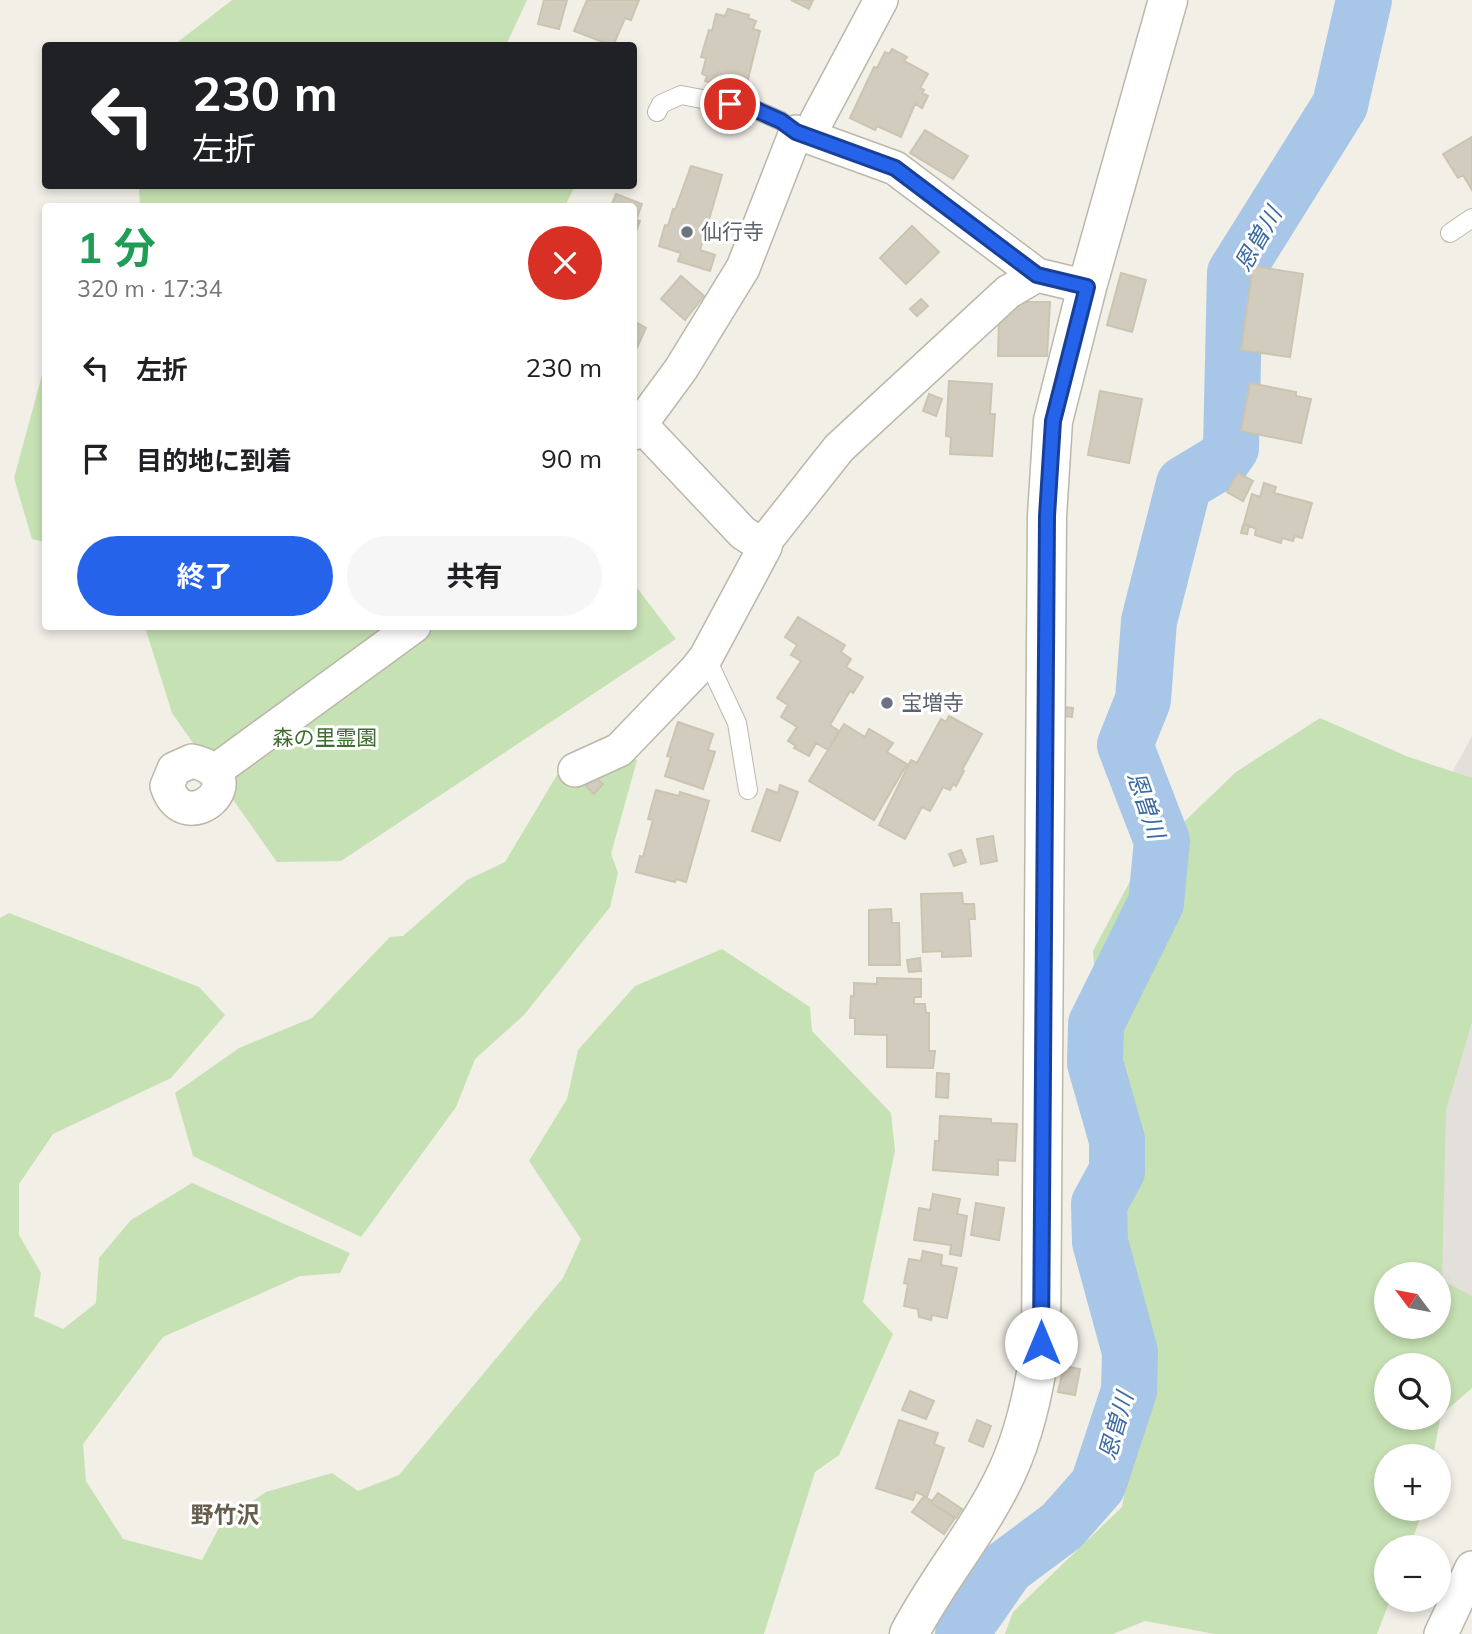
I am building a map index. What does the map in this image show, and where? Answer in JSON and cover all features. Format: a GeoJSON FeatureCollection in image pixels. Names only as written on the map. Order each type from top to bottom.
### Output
{"type":"FeatureCollection","features":[{"type":"Feature","properties":{"kind":"street"},"geometry":{"type":"LineString","coordinates":[[765,547],[743,533],[637,428],[681,369],[743,268],[804,134],[817,120],[881,0]]}},
{"type":"Feature","properties":{"kind":"street"},"geometry":{"type":"LineString","coordinates":[[909,1634],[920,1611],[982,1516],[1013,1460],[1032,1403],[1041,1343],[1047,516],[1053,421],[1087,287],[1168,0]]}},
{"type":"Feature","properties":{"kind":"street"},"geometry":{"type":"LineString","coordinates":[[804,134],[895,168],[1037,275],[1087,287]]}},
{"type":"Feature","properties":{"kind":"street"},"geometry":{"type":"LineString","coordinates":[[575,770],[618,750],[706,657],[767,539],[839,448],[1009,292],[1037,275]]}},
{"type":"Feature","properties":{"kind":"street"},"geometry":{"type":"LineString","coordinates":[[215,771],[409,630]]}},
{"type":"Feature","properties":{"kind":"street"},"geometry":{"type":"LineString","coordinates":[[1441,1634],[1472,1568]]}},
{"type":"Feature","properties":{"kind":"lane"},"geometry":{"type":"LineString","coordinates":[[657,112],[661,104],[681,95],[754,109],[804,134]]}},
{"type":"Feature","properties":{"kind":"lane"},"geometry":{"type":"LineString","coordinates":[[1450,233],[1472,218]]}},
{"type":"Feature","properties":{"kind":"lane"},"geometry":{"type":"LineString","coordinates":[[706,657],[737,723],[748,790]]}},
{"type":"Feature","properties":{"kind":"shaded area"},"geometry":{"type":"Polygon","coordinates":[[[1472,736],[1472,846],[1439,817],[1453,771],[1472,736]]]}},
{"type":"Feature","properties":{"kind":"shaded area"},"geometry":{"type":"Polygon","coordinates":[[[1472,998],[1472,1320],[1451,1309],[1451,1262],[1420,1262],[1449,1051],[1472,998]]]}},
{"type":"Feature","properties":{"kind":"green space"},"geometry":{"type":"Polygon","coordinates":[[[232,0],[527,0],[507,42],[178,42],[232,0]]]}},
{"type":"Feature","properties":{"kind":"green space"},"geometry":{"type":"Polygon","coordinates":[[[139,189],[574,189],[566,203],[140,203],[139,189]]]}},
{"type":"Feature","properties":{"kind":"green space"},"geometry":{"type":"Polygon","coordinates":[[[42,375],[42,541],[32,539],[14,478],[42,375]]]}},
{"type":"Feature","properties":{"kind":"green space","name":"森の里霊園"},"geometry":{"type":"Polygon","coordinates":[[[637,588],[676,639],[341,861],[277,862],[172,713],[146,630],[637,630],[637,588]]]}},
{"type":"Feature","properties":{"kind":"green space"},"geometry":{"type":"Polygon","coordinates":[[[1320,718],[1406,756],[1472,778],[1472,1022],[1446,1110],[1442,1262],[1374,1262],[1374,1339],[1451,1339],[1451,1285],[1472,1296],[1472,1388],[1451,1406],[1451,1353],[1374,1353],[1374,1430],[1438,1430],[1435,1444],[1374,1444],[1374,1521],[1419,1521],[1414,1535],[1374,1535],[1374,1612],[1385,1612],[1377,1634],[1215,1634],[1145,1621],[1113,1634],[1005,1634],[1013,1612],[1122,1507],[1148,1369],[1117,1275],[1093,951],[1138,866],[1236,772],[1320,718]]]}},
{"type":"Feature","properties":{"kind":"green space"},"geometry":{"type":"Polygon","coordinates":[[[622,752],[637,760],[611,854],[618,873],[610,907],[524,1015],[475,1059],[456,1107],[361,1237],[193,1156],[175,1093],[239,1048],[312,1018],[390,937],[403,936],[467,880],[505,862],[557,775],[622,752]]]}},
{"type":"Feature","properties":{"kind":"green space"},"geometry":{"type":"Polygon","coordinates":[[[9,913],[199,987],[225,1015],[171,1078],[53,1134],[19,1184],[19,1235],[41,1273],[34,1316],[63,1329],[96,1303],[99,1258],[131,1220],[192,1183],[350,1253],[340,1273],[300,1276],[163,1337],[83,1444],[86,1481],[123,1539],[202,1560],[222,1522],[266,1492],[332,1473],[358,1491],[399,1475],[563,1278],[581,1239],[529,1161],[567,1099],[578,1050],[635,986],[722,949],[810,1007],[812,1031],[891,1113],[895,1151],[863,1302],[893,1334],[839,1455],[815,1472],[764,1634],[0,1634],[0,918],[9,913]]]}},
{"type":"Feature","properties":{"kind":"building"},"geometry":{"type":"Polygon","coordinates":[[[544,0],[567,0],[559,29],[538,24],[544,0]]]}},
{"type":"Feature","properties":{"kind":"building"},"geometry":{"type":"Polygon","coordinates":[[[587,0],[639,0],[631,20],[625,18],[615,42],[603,42],[574,31],[587,0]]]}},
{"type":"Feature","properties":{"kind":"building"},"geometry":{"type":"Polygon","coordinates":[[[791,0],[813,0],[809,9],[791,0]]]}},
{"type":"Feature","properties":{"kind":"building"},"geometry":{"type":"Polygon","coordinates":[[[728,9],[749,15],[748,18],[756,21],[753,29],[760,31],[746,87],[724,81],[723,86],[705,81],[707,76],[702,74],[706,58],[701,57],[709,30],[712,31],[716,14],[725,16],[728,9]]]}},
{"type":"Feature","properties":{"kind":"building"},"geometry":{"type":"Polygon","coordinates":[[[892,49],[907,57],[904,61],[928,74],[920,88],[924,90],[922,93],[928,96],[922,108],[915,104],[901,137],[877,126],[875,130],[850,118],[874,67],[877,68],[885,52],[889,54],[892,49]]]}},
{"type":"Feature","properties":{"kind":"building"},"geometry":{"type":"Polygon","coordinates":[[[925,130],[968,156],[953,179],[910,153],[925,130]]]}},
{"type":"Feature","properties":{"kind":"building"},"geometry":{"type":"Polygon","coordinates":[[[1472,137],[1472,190],[1463,175],[1458,178],[1443,154],[1472,137]]]}},
{"type":"Feature","properties":{"kind":"building"},"geometry":{"type":"Polygon","coordinates":[[[691,166],[722,175],[700,250],[715,255],[710,271],[678,261],[681,253],[659,246],[665,225],[668,226],[691,166]]]}},
{"type":"Feature","properties":{"kind":"building"},"geometry":{"type":"Polygon","coordinates":[[[616,194],[642,204],[637,217],[637,203],[612,203],[616,194]]]}},
{"type":"Feature","properties":{"kind":"building"},"geometry":{"type":"Polygon","coordinates":[[[912,226],[939,252],[906,284],[880,258],[912,226]]]}},
{"type":"Feature","properties":{"kind":"building"},"geometry":{"type":"Polygon","coordinates":[[[1253,266],[1303,274],[1290,357],[1241,350],[1253,266]]]}},
{"type":"Feature","properties":{"kind":"building"},"geometry":{"type":"Polygon","coordinates":[[[1121,273],[1146,280],[1132,332],[1107,325],[1121,273]]]}},
{"type":"Feature","properties":{"kind":"building"},"geometry":{"type":"Polygon","coordinates":[[[681,276],[704,296],[685,320],[661,299],[681,276]]]}},
{"type":"Feature","properties":{"kind":"building"},"geometry":{"type":"Polygon","coordinates":[[[921,299],[928,306],[917,316],[910,309],[921,299]]]}},
{"type":"Feature","properties":{"kind":"building"},"geometry":{"type":"Polygon","coordinates":[[[1021,302],[1050,302],[1047,356],[998,356],[999,317],[1021,302]]]}},
{"type":"Feature","properties":{"kind":"building"},"geometry":{"type":"Polygon","coordinates":[[[637,323],[646,328],[637,348],[637,323]]]}},
{"type":"Feature","properties":{"kind":"building"},"geometry":{"type":"Polygon","coordinates":[[[949,381],[992,384],[990,414],[995,414],[992,456],[950,454],[951,437],[946,436],[949,381]]]}},
{"type":"Feature","properties":{"kind":"building"},"geometry":{"type":"Polygon","coordinates":[[[1250,383],[1296,392],[1296,396],[1311,399],[1301,443],[1241,431],[1250,383]]]}},
{"type":"Feature","properties":{"kind":"building"},"geometry":{"type":"Polygon","coordinates":[[[1100,391],[1142,399],[1129,463],[1088,455],[1100,391]]]}},
{"type":"Feature","properties":{"kind":"building"},"geometry":{"type":"Polygon","coordinates":[[[929,394],[942,399],[936,416],[923,411],[929,394]]]}},
{"type":"Feature","properties":{"kind":"building"},"geometry":{"type":"Polygon","coordinates":[[[1238,473],[1253,481],[1243,501],[1227,492],[1238,473]]]}},
{"type":"Feature","properties":{"kind":"building"},"geometry":{"type":"Polygon","coordinates":[[[1264,483],[1276,487],[1274,493],[1312,503],[1302,538],[1295,536],[1293,541],[1282,538],[1281,543],[1255,535],[1256,529],[1244,523],[1252,494],[1260,497],[1264,483]]]}},
{"type":"Feature","properties":{"kind":"building"},"geometry":{"type":"Polygon","coordinates":[[[1243,525],[1249,526],[1247,534],[1241,533],[1243,525]]]}},
{"type":"Feature","properties":{"kind":"building"},"geometry":{"type":"Polygon","coordinates":[[[798,617],[845,645],[841,652],[851,659],[846,667],[863,677],[853,693],[850,691],[830,725],[839,731],[828,750],[816,743],[809,756],[794,748],[796,746],[788,741],[797,727],[781,717],[788,705],[777,698],[801,661],[791,655],[797,645],[785,637],[798,617]]]}},
{"type":"Feature","properties":{"kind":"building"},"geometry":{"type":"Polygon","coordinates":[[[1063,707],[1073,708],[1072,717],[1062,716],[1063,707]]]}},
{"type":"Feature","properties":{"kind":"building"},"geometry":{"type":"Polygon","coordinates":[[[949,716],[982,734],[956,786],[953,784],[950,790],[943,787],[930,811],[922,807],[905,839],[879,825],[911,760],[917,763],[941,719],[946,722],[949,716]]]}},
{"type":"Feature","properties":{"kind":"building"},"geometry":{"type":"Polygon","coordinates":[[[678,722],[713,734],[708,750],[715,752],[703,789],[665,776],[671,757],[667,756],[678,722]]]}},
{"type":"Feature","properties":{"kind":"building"},"geometry":{"type":"Polygon","coordinates":[[[844,724],[865,737],[869,729],[893,743],[887,752],[907,764],[874,820],[809,781],[844,724]]]}},
{"type":"Feature","properties":{"kind":"building"},"geometry":{"type":"Polygon","coordinates":[[[594,777],[603,784],[594,794],[586,786],[594,777]]]}},
{"type":"Feature","properties":{"kind":"building"},"geometry":{"type":"Polygon","coordinates":[[[780,785],[798,792],[780,841],[752,831],[767,789],[778,793],[780,785]]]}},
{"type":"Feature","properties":{"kind":"building"},"geometry":{"type":"Polygon","coordinates":[[[656,790],[679,796],[680,792],[709,801],[686,882],[676,879],[675,882],[636,872],[653,820],[648,819],[656,790]]]}},
{"type":"Feature","properties":{"kind":"building"},"geometry":{"type":"Polygon","coordinates":[[[993,836],[997,861],[981,864],[977,839],[993,836]]]}},
{"type":"Feature","properties":{"kind":"building"},"geometry":{"type":"Polygon","coordinates":[[[961,850],[966,862],[954,866],[949,854],[961,850]]]}},
{"type":"Feature","properties":{"kind":"building"},"geometry":{"type":"Polygon","coordinates":[[[962,893],[963,904],[974,904],[975,919],[969,919],[971,956],[942,957],[942,951],[923,952],[921,894],[962,893]]]}},
{"type":"Feature","properties":{"kind":"building"},"geometry":{"type":"Polygon","coordinates":[[[891,909],[892,923],[899,923],[900,965],[869,965],[869,910],[891,909]]]}},
{"type":"Feature","properties":{"kind":"building"},"geometry":{"type":"Polygon","coordinates":[[[920,958],[921,971],[909,972],[907,960],[920,958]]]}},
{"type":"Feature","properties":{"kind":"building"},"geometry":{"type":"Polygon","coordinates":[[[877,978],[921,979],[921,997],[914,997],[914,1004],[925,1004],[926,1013],[929,1013],[929,1051],[935,1051],[933,1068],[887,1067],[887,1035],[855,1034],[855,1018],[850,1018],[854,983],[877,984],[877,978]]]}},
{"type":"Feature","properties":{"kind":"building"},"geometry":{"type":"Polygon","coordinates":[[[937,1073],[949,1074],[948,1098],[936,1097],[937,1073]]]}},
{"type":"Feature","properties":{"kind":"building"},"geometry":{"type":"Polygon","coordinates":[[[940,1116],[991,1119],[991,1123],[1017,1124],[1015,1161],[998,1160],[998,1175],[933,1170],[935,1141],[939,1141],[940,1116]]]}},
{"type":"Feature","properties":{"kind":"building"},"geometry":{"type":"Polygon","coordinates":[[[933,1194],[960,1199],[957,1214],[967,1216],[961,1256],[950,1254],[951,1245],[914,1240],[919,1208],[930,1210],[933,1194]]]}},
{"type":"Feature","properties":{"kind":"building"},"geometry":{"type":"Polygon","coordinates":[[[976,1203],[1004,1208],[999,1240],[971,1235],[976,1203]]]}},
{"type":"Feature","properties":{"kind":"building"},"geometry":{"type":"Polygon","coordinates":[[[923,1251],[942,1255],[941,1265],[957,1268],[947,1318],[932,1315],[931,1320],[919,1317],[918,1309],[904,1306],[908,1284],[904,1283],[909,1259],[921,1261],[923,1251]]]}},
{"type":"Feature","properties":{"kind":"building"},"geometry":{"type":"Polygon","coordinates":[[[1064,1366],[1080,1369],[1075,1395],[1058,1392],[1064,1366]]]}},
{"type":"Feature","properties":{"kind":"building"},"geometry":{"type":"Polygon","coordinates":[[[910,1391],[934,1401],[926,1419],[902,1410],[910,1391]]]}},
{"type":"Feature","properties":{"kind":"building"},"geometry":{"type":"Polygon","coordinates":[[[899,1420],[938,1433],[934,1444],[944,1448],[927,1497],[916,1492],[913,1500],[876,1488],[899,1420]]]}},
{"type":"Feature","properties":{"kind":"building"},"geometry":{"type":"Polygon","coordinates":[[[977,1420],[991,1426],[983,1447],[969,1441],[977,1420]]]}},
{"type":"Feature","properties":{"kind":"building"},"geometry":{"type":"Polygon","coordinates":[[[938,1493],[962,1509],[956,1518],[931,1503],[955,1518],[944,1534],[912,1512],[924,1496],[932,1501],[938,1493]]]}},
{"type":"Feature","properties":{"kind":"waterway","name":"恩曽川"},"geometry":{"type":"LineString","coordinates":[[963,1634],[1007,1567],[1062,1526],[1098,1485],[1129,1391],[1130,1352],[1100,1242],[1099,1204],[1117,1171],[1117,1140],[1095,1063],[1096,1024],[1156,903],[1162,841],[1125,745],[1143,700],[1149,621],[1184,484],[1222,461],[1231,448],[1235,273],[1340,105],[1364,0]]}},
{"type":"Feature","properties":{"kind":"place","name":"仙行寺"},"geometry":{"type":"Point","coordinates":[687,232]}},
{"type":"Feature","properties":{"kind":"place","name":"宝増寺"},"geometry":{"type":"Point","coordinates":[887,703]}},
{"type":"Feature","properties":{"kind":"district","name":"野竹沢"},"geometry":{"type":"Point","coordinates":[225,1515]}},
{"type":"Feature","properties":{"kind":"route"},"geometry":{"type":"LineString","coordinates":[[730,104],[754,109],[781,121],[796,132],[895,168],[1037,275],[1087,287],[1053,421],[1047,516],[1041,1343]]}}]}
